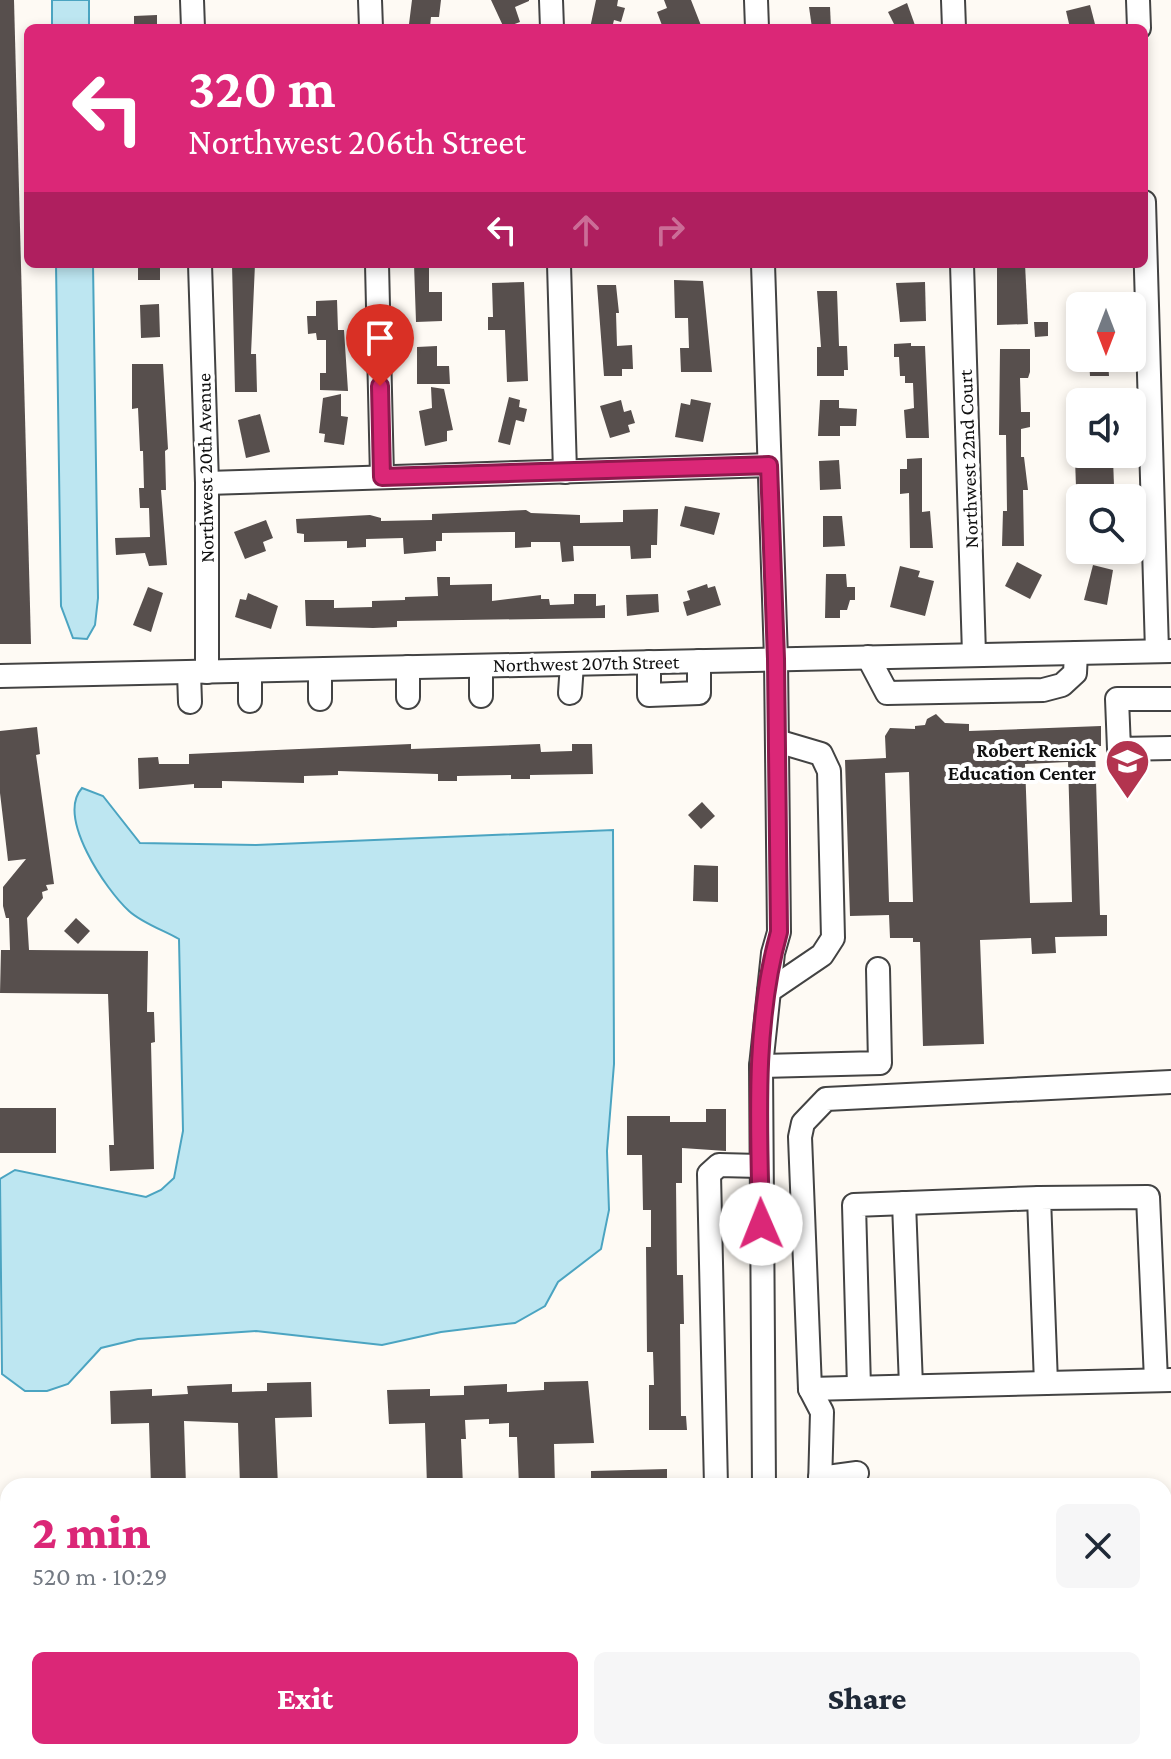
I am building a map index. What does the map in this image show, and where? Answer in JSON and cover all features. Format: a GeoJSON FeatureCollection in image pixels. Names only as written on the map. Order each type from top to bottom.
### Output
{"type":"FeatureCollection","features":[{"type":"Feature","properties":{"kind":"street"},"geometry":{"type":"LineString","coordinates":[[192,0],[193,24]]}},
{"type":"Feature","properties":{"kind":"street"},"geometry":{"type":"LineString","coordinates":[[370,0],[371,24]]}},
{"type":"Feature","properties":{"kind":"street"},"geometry":{"type":"LineString","coordinates":[[551,0],[552,24]]}},
{"type":"Feature","properties":{"kind":"street"},"geometry":{"type":"LineString","coordinates":[[756,0],[757,24]]}},
{"type":"Feature","properties":{"kind":"street"},"geometry":{"type":"LineString","coordinates":[[953,0],[954,24]]}},
{"type":"Feature","properties":{"kind":"street"},"geometry":{"type":"LineString","coordinates":[[1138,0],[1139,24]]}},
{"type":"Feature","properties":{"kind":"street","name":"Northwest 20th Avenue"},"geometry":{"type":"LineString","coordinates":[[190,702],[198,672],[207,483],[200,268]]}},
{"type":"Feature","properties":{"kind":"street"},"geometry":{"type":"LineString","coordinates":[[377,268],[382,477]]}},
{"type":"Feature","properties":{"kind":"street"},"geometry":{"type":"LineString","coordinates":[[559,268],[565,472]]}},
{"type":"Feature","properties":{"kind":"street"},"geometry":{"type":"LineString","coordinates":[[763,268],[776,659],[779,932],[761,1066],[764,1478]]}},
{"type":"Feature","properties":{"kind":"street","name":"Northwest 22nd Court"},"geometry":{"type":"LineString","coordinates":[[962,268],[974,654]]}},
{"type":"Feature","properties":{"kind":"street"},"geometry":{"type":"LineString","coordinates":[[1147,268],[1164,651]]}},
{"type":"Feature","properties":{"kind":"street"},"geometry":{"type":"LineString","coordinates":[[207,483],[769,465]]}},
{"type":"Feature","properties":{"kind":"street","name":"Northwest 207th Street"},"geometry":{"type":"LineString","coordinates":[[0,676],[1164,651]]}},
{"type":"Feature","properties":{"kind":"street"},"geometry":{"type":"LineString","coordinates":[[868,657],[882,689],[887,693],[903,693],[1043,690],[1062,685],[1075,673],[1076,653]]}},
{"type":"Feature","properties":{"kind":"street"},"geometry":{"type":"LineString","coordinates":[[649,662],[649,695],[699,693],[699,661]]}},
{"type":"Feature","properties":{"kind":"street"},"geometry":{"type":"LineString","coordinates":[[570,693],[572,664]]}},
{"type":"Feature","properties":{"kind":"street"},"geometry":{"type":"LineString","coordinates":[[481,666],[481,696]]}},
{"type":"Feature","properties":{"kind":"street"},"geometry":{"type":"LineString","coordinates":[[408,667],[408,697]]}},
{"type":"Feature","properties":{"kind":"street"},"geometry":{"type":"LineString","coordinates":[[320,670],[320,699]]}},
{"type":"Feature","properties":{"kind":"street"},"geometry":{"type":"LineString","coordinates":[[250,671],[250,701]]}},
{"type":"Feature","properties":{"kind":"street"},"geometry":{"type":"LineString","coordinates":[[1171,699],[1117,699],[1119,749],[1171,748]]}},
{"type":"Feature","properties":{"kind":"street"},"geometry":{"type":"LineString","coordinates":[[769,991],[822,955],[833,938],[829,771],[821,754],[777,741]]}},
{"type":"Feature","properties":{"kind":"street"},"geometry":{"type":"LineString","coordinates":[[761,1066],[880,1063],[878,969]]}},
{"type":"Feature","properties":{"kind":"street"},"geometry":{"type":"LineString","coordinates":[[820,1478],[822,1412],[810,1389],[800,1137],[803,1123],[826,1099],[1171,1082]]}},
{"type":"Feature","properties":{"kind":"street"},"geometry":{"type":"LineString","coordinates":[[716,1478],[709,1174],[719,1165],[760,1166]]}},
{"type":"Feature","properties":{"kind":"street"},"geometry":{"type":"LineString","coordinates":[[810,1389],[1164,1380],[1148,1197],[854,1205],[859,1387]]}},
{"type":"Feature","properties":{"kind":"street"},"geometry":{"type":"LineString","coordinates":[[1039,1198],[1046,1383]]}},
{"type":"Feature","properties":{"kind":"street"},"geometry":{"type":"LineString","coordinates":[[904,1203],[911,1386]]}},
{"type":"Feature","properties":{"kind":"street"},"geometry":{"type":"LineString","coordinates":[[836,1478],[857,1473]]}},
{"type":"Feature","properties":{"kind":"water"},"geometry":{"type":"Polygon","coordinates":[[[52,0],[89,0],[89,24],[52,24],[52,0]]]}},
{"type":"Feature","properties":{"kind":"water"},"geometry":{"type":"Polygon","coordinates":[[[56,268],[93,268],[98,598],[95,625],[87,639],[73,638],[61,606],[56,268]]]}},
{"type":"Feature","properties":{"kind":"water"},"geometry":{"type":"Polygon","coordinates":[[[82,788],[103,796],[140,843],[256,845],[613,830],[614,1064],[607,1151],[609,1210],[601,1249],[558,1282],[545,1306],[515,1323],[441,1332],[382,1345],[256,1331],[138,1339],[101,1348],[68,1384],[47,1391],[25,1391],[2,1374],[0,1179],[15,1170],[146,1197],[161,1190],[174,1178],[183,1131],[179,939],[129,911],[97,870],[79,834],[75,816],[76,801],[82,788]]]}},
{"type":"Feature","properties":{"kind":"building"},"geometry":{"type":"Polygon","coordinates":[[[0,0],[14,0],[31,644],[0,644],[0,0]]]}},
{"type":"Feature","properties":{"kind":"building"},"geometry":{"type":"Polygon","coordinates":[[[412,0],[441,0],[439,17],[431,17],[430,24],[409,24],[412,0]]]}},
{"type":"Feature","properties":{"kind":"building"},"geometry":{"type":"Polygon","coordinates":[[[491,0],[529,0],[515,7],[520,22],[502,24],[491,0]]]}},
{"type":"Feature","properties":{"kind":"building"},"geometry":{"type":"Polygon","coordinates":[[[596,0],[618,0],[617,6],[625,8],[621,22],[614,20],[613,24],[591,24],[596,0]]]}},
{"type":"Feature","properties":{"kind":"building"},"geometry":{"type":"Polygon","coordinates":[[[664,0],[691,0],[700,24],[662,24],[657,12],[667,8],[664,0]]]}},
{"type":"Feature","properties":{"kind":"building"},"geometry":{"type":"Polygon","coordinates":[[[907,3],[915,24],[894,24],[888,12],[907,3]]]}},
{"type":"Feature","properties":{"kind":"building"},"geometry":{"type":"Polygon","coordinates":[[[1090,5],[1095,24],[1069,24],[1066,11],[1090,5]]]}},
{"type":"Feature","properties":{"kind":"building"},"geometry":{"type":"Polygon","coordinates":[[[809,7],[830,7],[831,24],[811,24],[809,7]]]}},
{"type":"Feature","properties":{"kind":"building"},"geometry":{"type":"Polygon","coordinates":[[[157,15],[157,24],[134,24],[134,16],[157,15]]]}},
{"type":"Feature","properties":{"kind":"building"},"geometry":{"type":"Polygon","coordinates":[[[138,268],[160,268],[160,280],[138,280],[138,268]]]}},
{"type":"Feature","properties":{"kind":"building"},"geometry":{"type":"Polygon","coordinates":[[[232,268],[255,268],[251,354],[256,354],[257,392],[235,392],[232,268]]]}},
{"type":"Feature","properties":{"kind":"building"},"geometry":{"type":"Polygon","coordinates":[[[414,268],[429,268],[429,292],[442,292],[442,321],[416,322],[414,268]]]}},
{"type":"Feature","properties":{"kind":"building"},"geometry":{"type":"Polygon","coordinates":[[[997,268],[1025,268],[1028,324],[997,325],[997,268]]]}},
{"type":"Feature","properties":{"kind":"building"},"geometry":{"type":"Polygon","coordinates":[[[674,280],[703,281],[712,372],[681,372],[680,348],[689,348],[688,318],[675,318],[674,280]]]}},
{"type":"Feature","properties":{"kind":"building"},"geometry":{"type":"Polygon","coordinates":[[[524,282],[528,381],[507,382],[505,330],[488,330],[488,317],[493,317],[492,283],[524,282]]]}},
{"type":"Feature","properties":{"kind":"building"},"geometry":{"type":"Polygon","coordinates":[[[925,282],[926,321],[900,322],[896,283],[925,282]]]}},
{"type":"Feature","properties":{"kind":"building"},"geometry":{"type":"Polygon","coordinates":[[[597,285],[616,285],[619,313],[616,313],[617,346],[632,345],[633,369],[622,369],[622,376],[604,376],[597,285]]]}},
{"type":"Feature","properties":{"kind":"building"},"geometry":{"type":"Polygon","coordinates":[[[817,291],[837,291],[839,346],[847,346],[848,370],[844,370],[844,376],[817,376],[817,347],[821,347],[817,291]]]}},
{"type":"Feature","properties":{"kind":"building"},"geometry":{"type":"Polygon","coordinates":[[[337,300],[338,330],[344,330],[348,391],[320,390],[320,373],[326,373],[326,340],[317,340],[316,333],[308,334],[307,316],[316,316],[316,301],[337,300]]]}},
{"type":"Feature","properties":{"kind":"building"},"geometry":{"type":"Polygon","coordinates":[[[159,304],[160,337],[141,338],[140,305],[159,304]]]}},
{"type":"Feature","properties":{"kind":"building"},"geometry":{"type":"Polygon","coordinates":[[[1034,322],[1048,322],[1048,336],[1035,337],[1034,322]]]}},
{"type":"Feature","properties":{"kind":"building"},"geometry":{"type":"Polygon","coordinates":[[[911,343],[911,346],[925,346],[929,438],[906,438],[904,410],[914,408],[913,383],[905,383],[905,376],[900,376],[899,357],[894,357],[894,344],[911,343]]]}},
{"type":"Feature","properties":{"kind":"building"},"geometry":{"type":"Polygon","coordinates":[[[437,346],[437,366],[449,366],[450,384],[417,384],[417,347],[437,346]]]}},
{"type":"Feature","properties":{"kind":"building"},"geometry":{"type":"Polygon","coordinates":[[[1000,349],[1030,349],[1028,378],[1020,378],[1021,412],[1030,412],[1030,427],[1021,429],[1021,457],[1024,457],[1028,490],[1023,490],[1024,546],[1002,546],[1003,511],[1007,511],[1006,435],[999,435],[1000,349]]]}},
{"type":"Feature","properties":{"kind":"building"},"geometry":{"type":"Polygon","coordinates":[[[132,364],[163,364],[168,449],[165,451],[166,490],[161,490],[167,565],[149,566],[145,553],[116,555],[115,538],[150,537],[149,508],[140,508],[139,488],[144,488],[143,451],[140,451],[138,408],[132,409],[132,364]]]}},
{"type":"Feature","properties":{"kind":"building"},"geometry":{"type":"Polygon","coordinates":[[[1090,372],[1109,372],[1109,376],[1090,376],[1090,372]]]}},
{"type":"Feature","properties":{"kind":"building"},"geometry":{"type":"Polygon","coordinates":[[[431,387],[444,389],[453,430],[447,431],[447,441],[425,446],[419,411],[432,408],[431,387]]]}},
{"type":"Feature","properties":{"kind":"building"},"geometry":{"type":"Polygon","coordinates":[[[341,394],[341,416],[348,417],[344,445],[324,442],[325,434],[319,433],[323,398],[341,394]]]}},
{"type":"Feature","properties":{"kind":"building"},"geometry":{"type":"Polygon","coordinates":[[[509,397],[520,400],[519,407],[527,409],[524,422],[516,420],[510,445],[498,442],[509,397]]]}},
{"type":"Feature","properties":{"kind":"building"},"geometry":{"type":"Polygon","coordinates":[[[691,399],[711,403],[703,442],[675,437],[681,403],[690,405],[691,399]]]}},
{"type":"Feature","properties":{"kind":"building"},"geometry":{"type":"Polygon","coordinates":[[[621,400],[624,412],[631,410],[635,423],[628,425],[630,432],[610,438],[600,406],[621,400]]]}},
{"type":"Feature","properties":{"kind":"building"},"geometry":{"type":"Polygon","coordinates":[[[820,400],[839,400],[839,408],[857,409],[856,426],[840,426],[840,436],[818,436],[820,400]]]}},
{"type":"Feature","properties":{"kind":"building"},"geometry":{"type":"Polygon","coordinates":[[[260,414],[270,452],[246,458],[238,420],[260,414]]]}},
{"type":"Feature","properties":{"kind":"building"},"geometry":{"type":"Polygon","coordinates":[[[922,458],[922,512],[930,511],[933,548],[910,548],[909,493],[900,494],[900,469],[907,469],[907,459],[922,458]]]}},
{"type":"Feature","properties":{"kind":"building"},"geometry":{"type":"Polygon","coordinates":[[[839,460],[841,489],[820,490],[819,461],[839,460]]]}},
{"type":"Feature","properties":{"kind":"building"},"geometry":{"type":"Polygon","coordinates":[[[1075,468],[1113,468],[1114,484],[1076,484],[1075,468]]]}},
{"type":"Feature","properties":{"kind":"building"},"geometry":{"type":"Polygon","coordinates":[[[685,506],[720,513],[714,535],[680,526],[685,506]]]}},
{"type":"Feature","properties":{"kind":"building"},"geometry":{"type":"Polygon","coordinates":[[[658,509],[657,545],[651,545],[651,558],[631,559],[630,546],[573,546],[574,561],[562,562],[560,542],[531,542],[531,547],[515,548],[515,532],[442,533],[442,541],[436,541],[436,551],[404,554],[403,538],[366,539],[366,547],[347,548],[347,541],[304,542],[304,534],[297,533],[296,519],[370,515],[381,518],[381,521],[432,520],[432,514],[526,510],[531,513],[580,515],[580,523],[623,522],[623,510],[658,509]]]}},
{"type":"Feature","properties":{"kind":"building"},"geometry":{"type":"Polygon","coordinates":[[[823,516],[842,516],[845,546],[823,547],[823,516]]]}},
{"type":"Feature","properties":{"kind":"building"},"geometry":{"type":"Polygon","coordinates":[[[266,520],[273,538],[263,542],[266,551],[245,559],[234,532],[266,520]]]}},
{"type":"Feature","properties":{"kind":"building"},"geometry":{"type":"Polygon","coordinates":[[[1017,562],[1042,575],[1030,599],[1005,586],[1017,562]]]}},
{"type":"Feature","properties":{"kind":"building"},"geometry":{"type":"Polygon","coordinates":[[[1093,565],[1113,570],[1107,605],[1084,600],[1093,565]]]}},
{"type":"Feature","properties":{"kind":"building"},"geometry":{"type":"Polygon","coordinates":[[[900,566],[920,571],[918,577],[934,581],[925,616],[890,607],[900,566]]]}},
{"type":"Feature","properties":{"kind":"building"},"geometry":{"type":"Polygon","coordinates":[[[826,574],[846,574],[847,587],[855,587],[855,600],[850,600],[847,610],[840,610],[840,618],[825,618],[826,574]]]}},
{"type":"Feature","properties":{"kind":"building"},"geometry":{"type":"Polygon","coordinates":[[[437,577],[450,577],[450,585],[492,584],[492,601],[541,595],[541,599],[549,599],[550,605],[574,604],[574,594],[596,594],[596,606],[605,605],[605,618],[397,621],[397,627],[373,628],[306,626],[305,600],[334,600],[334,608],[372,607],[372,601],[438,596],[437,577]]]}},
{"type":"Feature","properties":{"kind":"building"},"geometry":{"type":"Polygon","coordinates":[[[707,584],[708,588],[715,586],[721,605],[687,616],[683,602],[690,600],[687,591],[707,584]]]}},
{"type":"Feature","properties":{"kind":"building"},"geometry":{"type":"Polygon","coordinates":[[[148,587],[163,593],[151,632],[133,625],[148,587]]]}},
{"type":"Feature","properties":{"kind":"building"},"geometry":{"type":"Polygon","coordinates":[[[248,593],[278,606],[271,629],[235,617],[240,599],[246,600],[248,593]]]}},
{"type":"Feature","properties":{"kind":"building"},"geometry":{"type":"Polygon","coordinates":[[[658,594],[659,612],[627,616],[626,595],[658,594]]]}},
{"type":"Feature","properties":{"kind":"building"},"geometry":{"type":"Polygon","coordinates":[[[936,714],[945,723],[969,724],[969,731],[1101,726],[1101,746],[1095,746],[1100,915],[1107,915],[1107,936],[1055,937],[1056,953],[1032,954],[1031,938],[980,940],[984,1044],[923,1046],[920,942],[913,942],[913,938],[890,938],[889,915],[850,916],[845,760],[886,758],[885,736],[890,728],[915,729],[915,726],[925,725],[927,719],[936,714]],[[1068,762],[1025,764],[1030,903],[1072,902],[1068,762]],[[909,772],[885,773],[889,902],[913,902],[909,772]]]}},
{"type":"Feature","properties":{"kind":"building"},"geometry":{"type":"Polygon","coordinates":[[[37,727],[40,754],[36,755],[54,884],[46,885],[48,890],[42,892],[43,898],[27,918],[29,950],[148,951],[147,1012],[154,1012],[155,1042],[151,1043],[154,1169],[110,1171],[109,1145],[114,1145],[108,994],[0,993],[1,950],[10,950],[9,918],[6,918],[3,906],[3,887],[26,859],[8,861],[0,793],[0,731],[37,727]]]}},
{"type":"Feature","properties":{"kind":"building"},"geometry":{"type":"Polygon","coordinates":[[[411,744],[411,749],[540,744],[541,752],[572,751],[572,744],[592,744],[593,774],[530,775],[530,779],[511,779],[511,775],[457,776],[457,781],[438,781],[438,774],[338,771],[338,775],[304,776],[304,783],[222,781],[222,788],[194,788],[194,784],[139,789],[138,758],[158,757],[159,764],[189,764],[189,754],[411,744]]]}},
{"type":"Feature","properties":{"kind":"building"},"geometry":{"type":"Polygon","coordinates":[[[702,802],[715,816],[701,829],[688,815],[702,802]]]}},
{"type":"Feature","properties":{"kind":"building"},"geometry":{"type":"Polygon","coordinates":[[[694,865],[718,866],[718,902],[693,901],[694,865]]]}},
{"type":"Feature","properties":{"kind":"building"},"geometry":{"type":"Polygon","coordinates":[[[76,918],[90,931],[78,944],[64,931],[76,918]]]}},
{"type":"Feature","properties":{"kind":"building"},"geometry":{"type":"Polygon","coordinates":[[[0,1108],[56,1108],[56,1153],[0,1153],[0,1108]]]}},
{"type":"Feature","properties":{"kind":"building"},"geometry":{"type":"Polygon","coordinates":[[[706,1109],[726,1109],[726,1151],[682,1148],[682,1183],[676,1183],[677,1275],[683,1275],[681,1416],[686,1416],[687,1430],[649,1430],[649,1385],[654,1385],[653,1352],[647,1352],[646,1247],[651,1247],[651,1210],[643,1210],[642,1155],[627,1155],[627,1116],[670,1116],[670,1122],[706,1122],[706,1109]]]}},
{"type":"Feature","properties":{"kind":"building"},"geometry":{"type":"Polygon","coordinates":[[[588,1381],[594,1443],[554,1444],[555,1478],[519,1478],[517,1437],[509,1437],[509,1423],[489,1424],[489,1419],[465,1420],[466,1439],[461,1439],[463,1478],[427,1478],[425,1423],[389,1424],[387,1390],[430,1389],[430,1396],[464,1395],[464,1386],[507,1384],[507,1392],[544,1390],[544,1382],[588,1381]]]}},
{"type":"Feature","properties":{"kind":"building"},"geometry":{"type":"Polygon","coordinates":[[[311,1382],[312,1417],[275,1418],[278,1478],[240,1478],[238,1423],[184,1421],[186,1478],[151,1478],[149,1423],[111,1424],[110,1391],[152,1389],[152,1396],[188,1394],[187,1386],[232,1384],[232,1392],[267,1391],[267,1383],[311,1382]]]}},
{"type":"Feature","properties":{"kind":"building"},"geometry":{"type":"Polygon","coordinates":[[[667,1469],[667,1478],[591,1478],[591,1471],[667,1469]]]}},
{"type":"Feature","properties":{"kind":"place","name":"Robert Renick Education Center"},"geometry":{"type":"Point","coordinates":[1127,800]}},
{"type":"Feature","properties":{"kind":"route"},"geometry":{"type":"LineString","coordinates":[[380,386],[382,477],[769,465],[776,659],[779,932],[773,953],[761,1066],[761,1224]]}}]}
